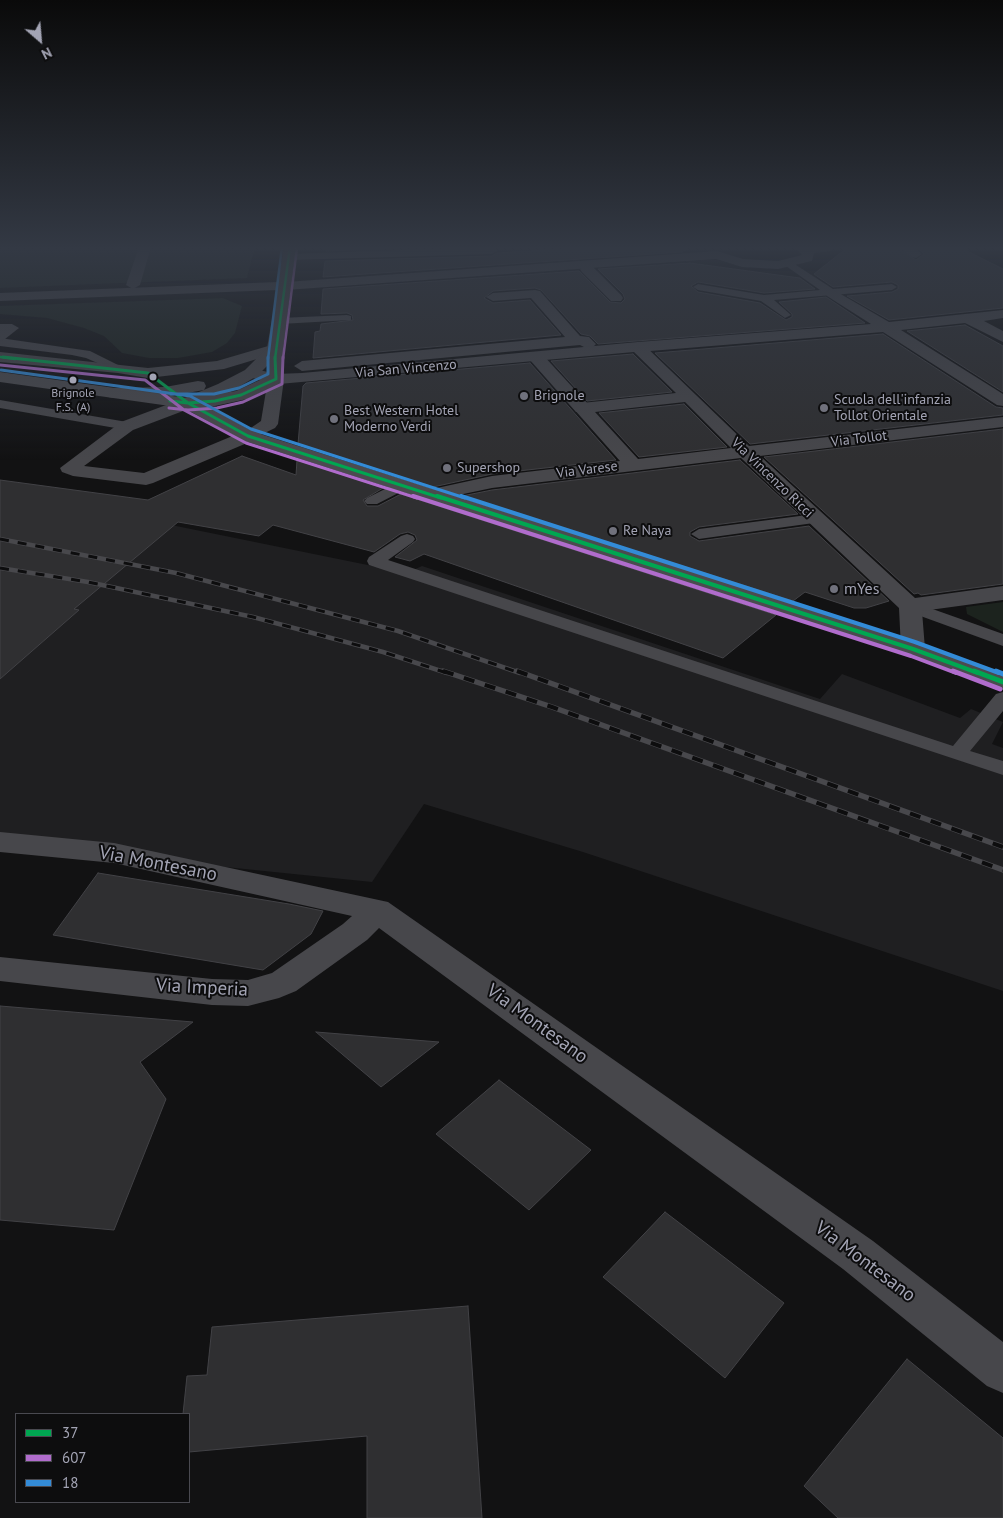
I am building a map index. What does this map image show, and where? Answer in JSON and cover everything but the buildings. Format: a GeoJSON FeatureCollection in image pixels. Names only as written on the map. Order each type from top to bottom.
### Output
{"type":"FeatureCollection","features":[{"type":"Feature","properties":{"kind":"main road"},"geometry":{"type":"LineString","coordinates":[[0,377],[104,394],[188,403],[243,433],[401,486],[913,649],[1003,682]]}},
{"type":"Feature","properties":{"kind":"street"},"geometry":{"type":"LineString","coordinates":[[275,348],[251,372],[224,388],[128,426],[70,468],[73,470],[146,479],[243,433],[269,424],[276,379],[275,348],[281,318]]}},
{"type":"Feature","properties":{"kind":"street"},"geometry":{"type":"LineString","coordinates":[[556,318],[576,341],[584,340],[596,351]]}},
{"type":"Feature","properties":{"kind":"street"},"geometry":{"type":"LineString","coordinates":[[871,318],[1003,401]]}},
{"type":"Feature","properties":{"kind":"street"},"geometry":{"type":"LineString","coordinates":[[968,318],[1003,337]]}},
{"type":"Feature","properties":{"kind":"street","name":"Via San Vincenzo"},"geometry":{"type":"LineString","coordinates":[[276,379],[886,327],[968,318]]}},
{"type":"Feature","properties":{"kind":"street"},"geometry":{"type":"LineString","coordinates":[[0,328],[12,328],[0,336]]}},
{"type":"Feature","properties":{"kind":"street","name":"Via San Vincenzo"},"geometry":{"type":"LineString","coordinates":[[302,366],[576,341]]}},
{"type":"Feature","properties":{"kind":"street","name":"Via Vincenzo Ricci"},"geometry":{"type":"LineString","coordinates":[[638,347],[815,519],[910,606]]}},
{"type":"Feature","properties":{"kind":"street"},"geometry":{"type":"LineString","coordinates":[[0,357],[118,368],[148,373],[218,366],[275,348]]}},
{"type":"Feature","properties":{"kind":"street"},"geometry":{"type":"LineString","coordinates":[[104,394],[172,392],[210,383],[275,348]]}},
{"type":"Feature","properties":{"kind":"street"},"geometry":{"type":"LineString","coordinates":[[536,357],[633,465]]}},
{"type":"Feature","properties":{"kind":"street"},"geometry":{"type":"LineString","coordinates":[[251,372],[276,379]]}},
{"type":"Feature","properties":{"kind":"street"},"geometry":{"type":"LineString","coordinates":[[148,373],[188,403],[215,401],[241,395],[276,379]]}},
{"type":"Feature","properties":{"kind":"street"},"geometry":{"type":"LineString","coordinates":[[582,408],[688,397]]}},
{"type":"Feature","properties":{"kind":"street","name":"Via Tollot"},"geometry":{"type":"LineString","coordinates":[[745,452],[1003,422]]}},
{"type":"Feature","properties":{"kind":"street","name":"Via Varese"},"geometry":{"type":"LineString","coordinates":[[430,495],[492,482],[745,452]]}},
{"type":"Feature","properties":{"kind":"street"},"geometry":{"type":"LineString","coordinates":[[913,649],[910,606],[1003,593]]}},
{"type":"Feature","properties":{"kind":"street","name":"Via Montesano"},"geometry":{"type":"LineString","coordinates":[[0,842],[114,853],[377,910],[858,1255],[1003,1370]]}},
{"type":"Feature","properties":{"kind":"street","name":"Via Imperia"},"geometry":{"type":"LineString","coordinates":[[0,969],[212,992],[248,993],[267,989],[284,982],[355,932],[377,910]]}},
{"type":"Feature","properties":{"kind":"lane"},"geometry":{"type":"LineString","coordinates":[[280,321],[348,318]]}},
{"type":"Feature","properties":{"kind":"lane"},"geometry":{"type":"LineString","coordinates":[[0,342],[72,351],[90,355],[118,368]]}},
{"type":"Feature","properties":{"kind":"lane"},"geometry":{"type":"LineString","coordinates":[[0,404],[128,426]]}},
{"type":"Feature","properties":{"kind":"lane"},"geometry":{"type":"LineString","coordinates":[[372,501],[401,486]]}},
{"type":"Feature","properties":{"kind":"lane"},"geometry":{"type":"LineString","coordinates":[[699,534],[815,519]]}},
{"type":"Feature","properties":{"kind":"lane"},"geometry":{"type":"LineString","coordinates":[[407,539],[374,561],[1003,768]]}},
{"type":"Feature","properties":{"kind":"lane"},"geometry":{"type":"LineString","coordinates":[[910,606],[1003,640]]}},
{"type":"Feature","properties":{"kind":"lane"},"geometry":{"type":"LineString","coordinates":[[957,754],[1003,698]]}},
{"type":"Feature","properties":{"kind":"shaded area"},"geometry":{"type":"Polygon","coordinates":[[[45,318],[239,318],[235,333],[227,343],[212,352],[178,358],[149,358],[122,353],[104,336],[84,328],[45,318]]]}},
{"type":"Feature","properties":{"kind":"shaded area"},"geometry":{"type":"Polygon","coordinates":[[[0,504],[132,517],[407,573],[422,566],[820,699],[842,674],[960,718],[971,709],[1003,722],[992,744],[1003,748],[1003,991],[583,852],[424,804],[372,882],[0,844],[0,504]]]}},
{"type":"Feature","properties":{"kind":"shaded area"},"geometry":{"type":"Polygon","coordinates":[[[1003,602],[1003,632],[967,614],[966,607],[1003,602]]]}},
{"type":"Feature","properties":{"kind":"railway"},"geometry":{"type":"LineString","coordinates":[[0,539],[176,573],[398,631],[520,673]]}},
{"type":"Feature","properties":{"kind":"railway"},"geometry":{"type":"LineString","coordinates":[[0,568],[88,582],[253,617],[383,652],[447,673]]}},
{"type":"Feature","properties":{"kind":"railway"},"geometry":{"type":"LineString","coordinates":[[443,671],[552,707],[1003,870]]}},
{"type":"Feature","properties":{"kind":"railway"},"geometry":{"type":"LineString","coordinates":[[517,671],[1003,847]]}},
{"type":"Feature","properties":{"kind":"transit line","name":"18"},"geometry":{"type":"LineString","coordinates":[[171,394],[214,394],[239,388],[268,374],[268,348],[272,318]]}},
{"type":"Feature","properties":{"kind":"transit line","name":"37"},"geometry":{"type":"LineString","coordinates":[[170,401],[188,403],[215,401],[241,395],[276,379],[275,349],[280,318]]}},
{"type":"Feature","properties":{"kind":"transit line","name":"607"},"geometry":{"type":"LineString","coordinates":[[169,408],[188,410],[217,408],[243,402],[282,384],[283,349],[287,318]]}},
{"type":"Feature","properties":{"kind":"transit line","name":"37"},"geometry":{"type":"LineString","coordinates":[[0,357],[148,373],[188,403],[248,436],[913,649],[1003,682]]}},
{"type":"Feature","properties":{"kind":"transit line","name":"607"},"geometry":{"type":"LineString","coordinates":[[0,365],[145,380],[184,410],[246,443],[911,656],[1000,689]]}},
{"type":"Feature","properties":{"kind":"transit line","name":"18"},"geometry":{"type":"LineString","coordinates":[[1,370],[190,396],[251,429],[915,642],[1003,674]]}},
{"type":"Feature","properties":{"kind":"place","name":"Brignole F.S. (A)"},"geometry":{"type":"Point","coordinates":[73,380]}},
{"type":"Feature","properties":{"kind":"place","name":"Brignole"},"geometry":{"type":"Point","coordinates":[524,396]}},
{"type":"Feature","properties":{"kind":"place","name":"Scuola dell'infanzia Tollot Orientale"},"geometry":{"type":"Point","coordinates":[824,408]}},
{"type":"Feature","properties":{"kind":"place","name":"Best Western Hotel Moderno Verdi"},"geometry":{"type":"Point","coordinates":[334,419]}},
{"type":"Feature","properties":{"kind":"place","name":"Supershop"},"geometry":{"type":"Point","coordinates":[447,468]}},
{"type":"Feature","properties":{"kind":"place","name":"Re Naya"},"geometry":{"type":"Point","coordinates":[613,531]}},
{"type":"Feature","properties":{"kind":"place","name":"mYes"},"geometry":{"type":"Point","coordinates":[834,589]}}]}
